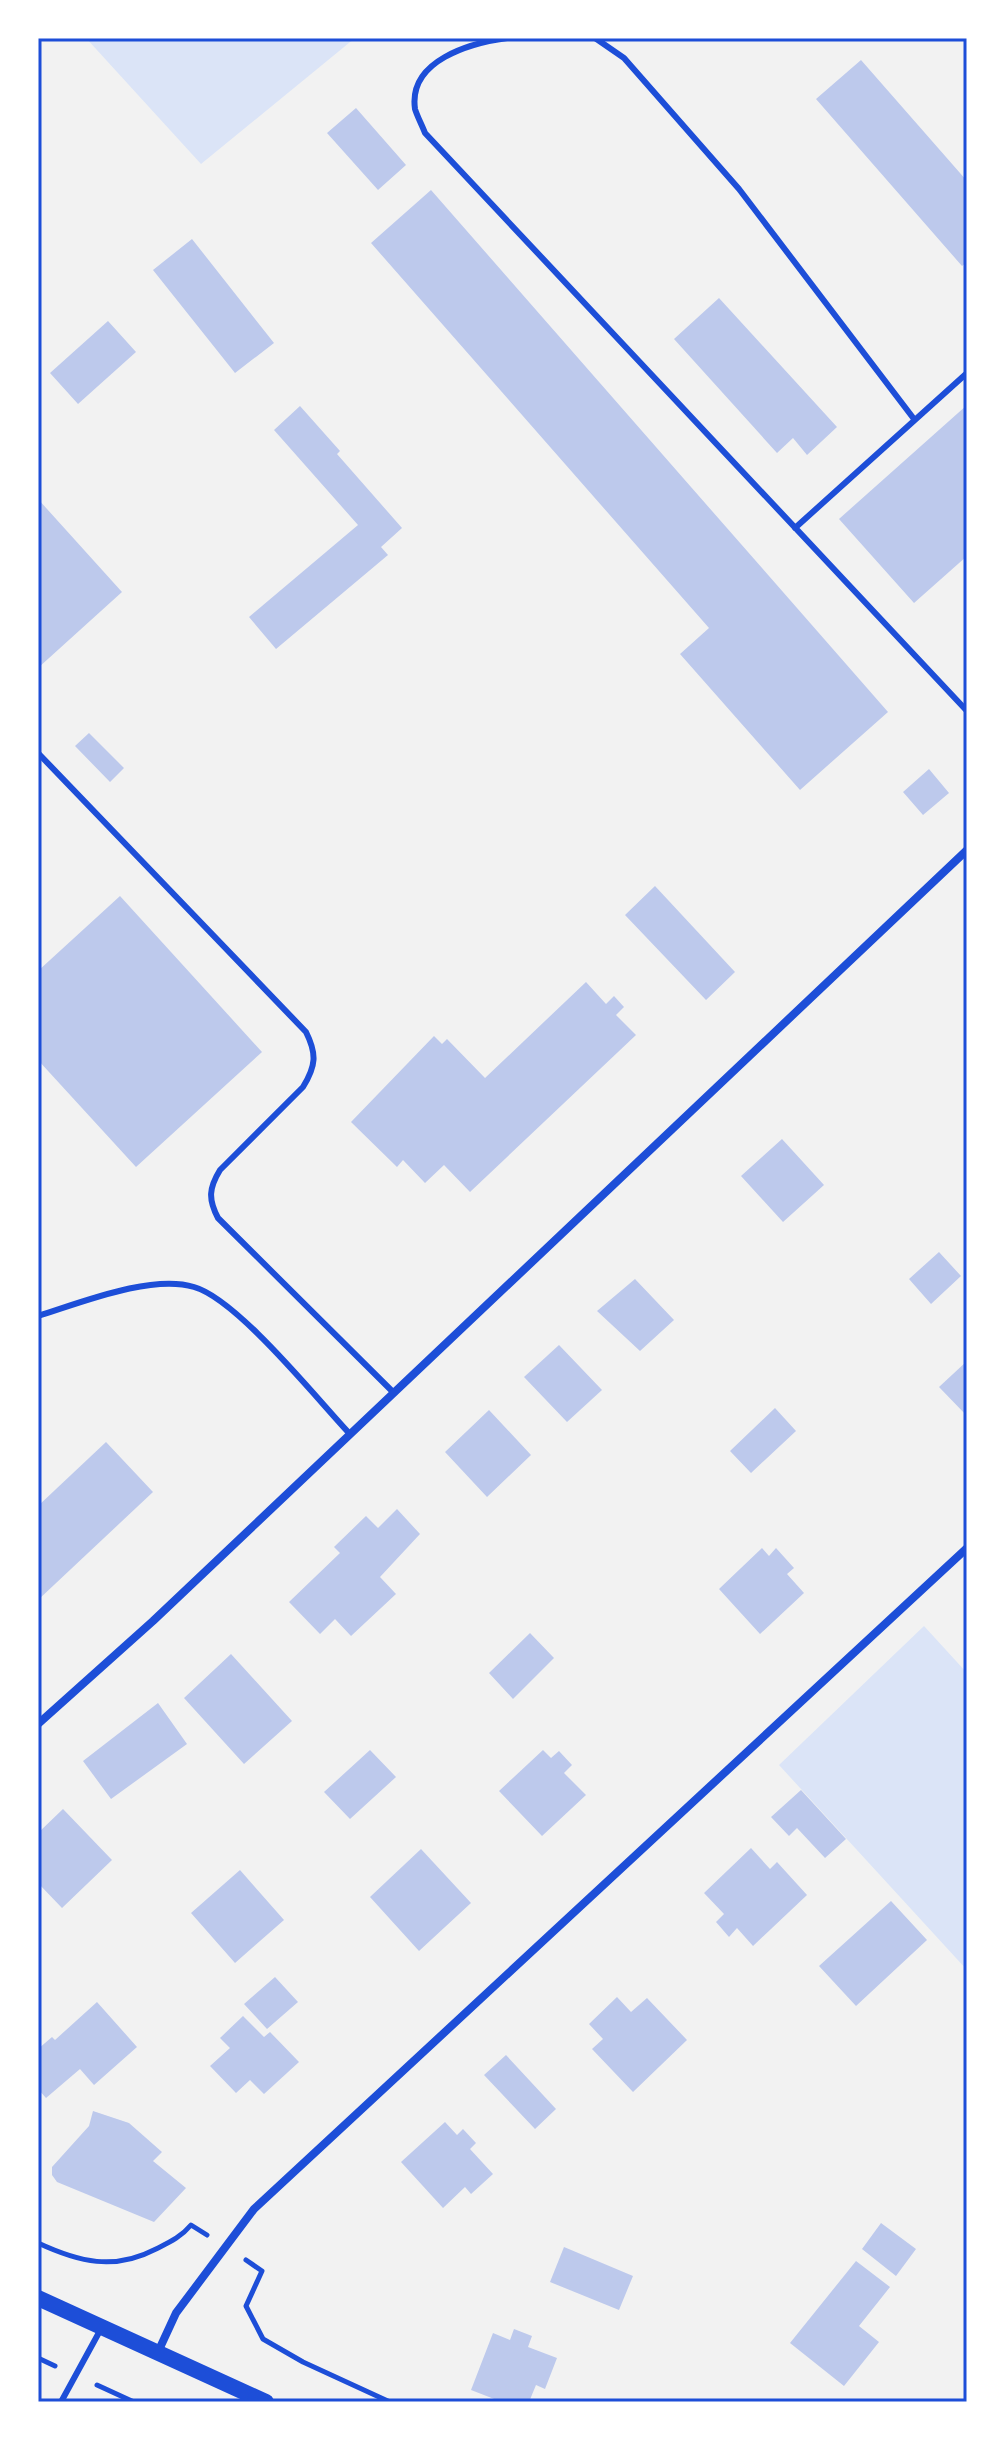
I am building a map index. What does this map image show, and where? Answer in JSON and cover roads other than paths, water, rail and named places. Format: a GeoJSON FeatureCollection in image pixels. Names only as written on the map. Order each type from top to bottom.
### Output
{"type":"FeatureCollection","features":[{"type":"Feature","properties":{"kind":"main road"},"geometry":{"type":"LineString","coordinates":[[38,2298],[266,2402]]}},
{"type":"Feature","properties":{"kind":"street"},"geometry":{"type":"LineString","coordinates":[[38,1724],[153,1621],[967,850]]}},
{"type":"Feature","properties":{"kind":"street"},"geometry":{"type":"LineString","coordinates":[[158,2352],[176,2313],[254,2209],[967,1548]]}},
{"type":"Feature","properties":{"kind":"lane"},"geometry":{"type":"LineString","coordinates":[[507,38],[456,50],[433,65],[418,86],[415,108],[425,133],[967,711]]}},
{"type":"Feature","properties":{"kind":"lane"},"geometry":{"type":"LineString","coordinates":[[595,38],[624,58],[739,189],[914,419]]}},
{"type":"Feature","properties":{"kind":"lane"},"geometry":{"type":"LineString","coordinates":[[795,528],[967,373]]}},
{"type":"Feature","properties":{"kind":"lane"},"geometry":{"type":"LineString","coordinates":[[38,753],[306,1032],[316,1061],[311,1074],[303,1087],[220,1170],[210,1185],[210,1204],[218,1218],[394,1393]]}},
{"type":"Feature","properties":{"kind":"lane"},"geometry":{"type":"LineString","coordinates":[[38,1316],[133,1289],[169,1284],[194,1286],[216,1297],[248,1327],[350,1434]]}},
{"type":"Feature","properties":{"kind":"lane"},"geometry":{"type":"LineString","coordinates":[[61,2402],[102,2327]]}}]}
